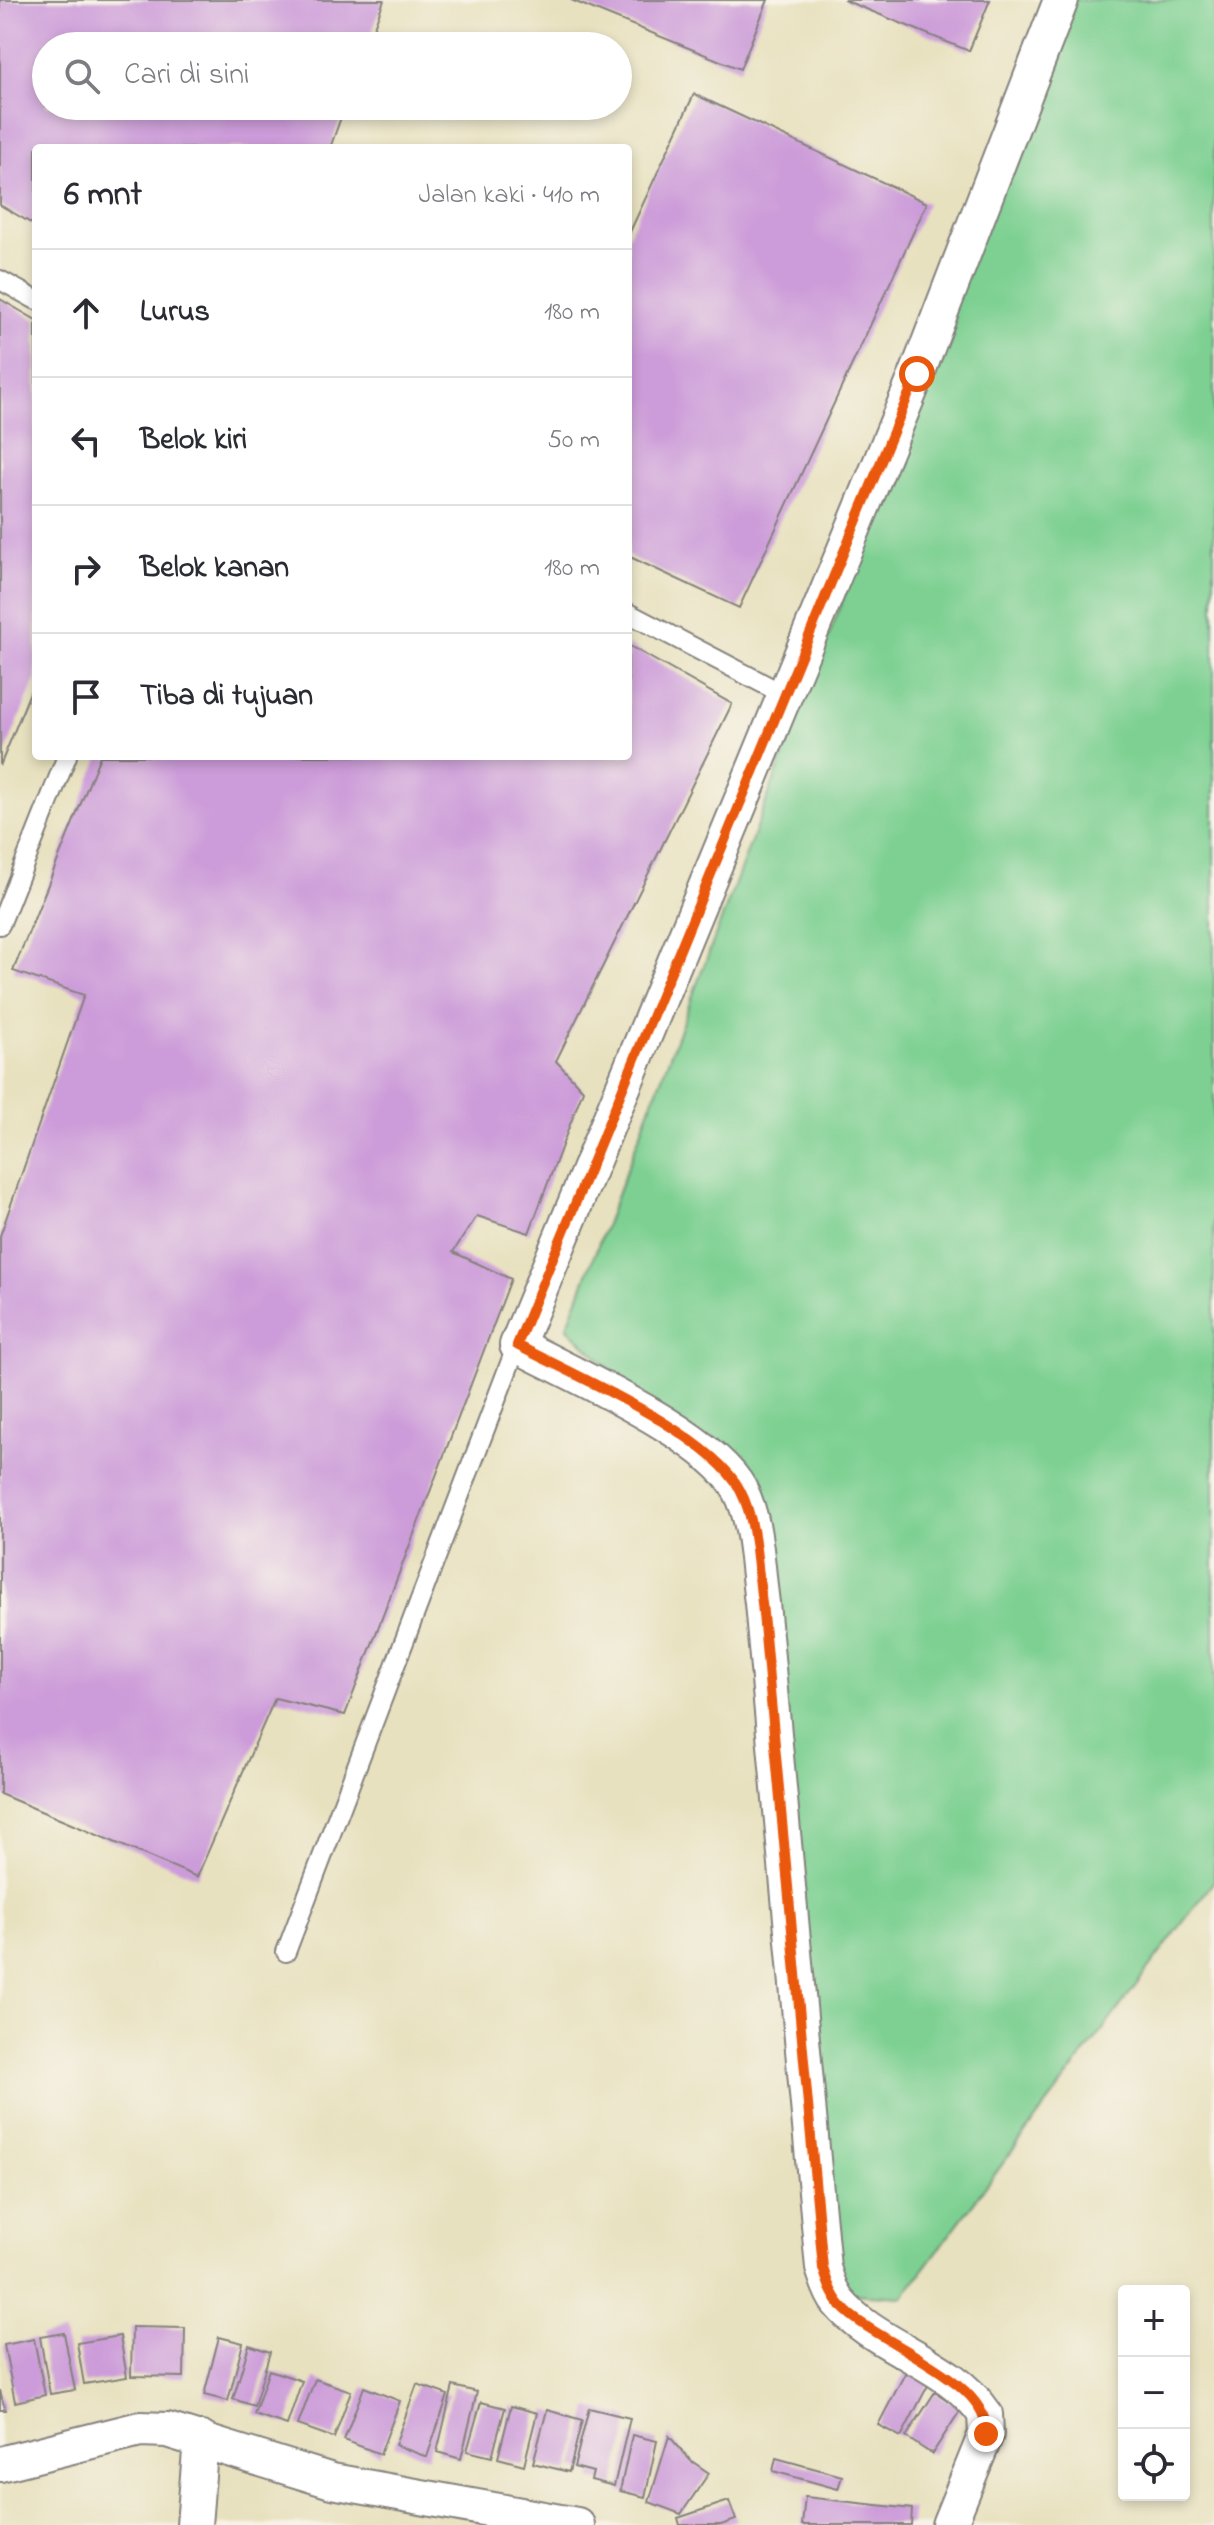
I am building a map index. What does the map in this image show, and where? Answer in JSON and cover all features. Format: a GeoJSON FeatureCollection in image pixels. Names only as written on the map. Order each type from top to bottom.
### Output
{"type":"FeatureCollection","features":[{"type":"Feature","properties":{"kind":"street"},"geometry":{"type":"LineString","coordinates":[[949,2525],[986,2434],[985,2414],[938,2371],[849,2314],[835,2299],[823,2268],[762,1603],[750,1520],[741,1490],[725,1469],[666,1425],[517,1345],[917,374],[1061,0]]}},
{"type":"Feature","properties":{"kind":"street"},"geometry":{"type":"LineString","coordinates":[[0,2464],[140,2429],[167,2430],[332,2481],[577,2525]]}},
{"type":"Feature","properties":{"kind":"street"},"geometry":{"type":"LineString","coordinates":[[194,2525],[201,2439]]}},
{"type":"Feature","properties":{"kind":"lane"},"geometry":{"type":"LineString","coordinates":[[0,280],[32,298]]}},
{"type":"Feature","properties":{"kind":"lane"},"geometry":{"type":"LineString","coordinates":[[632,615],[783,694]]}},
{"type":"Feature","properties":{"kind":"lane"},"geometry":{"type":"LineString","coordinates":[[0,925],[65,760]]}},
{"type":"Feature","properties":{"kind":"lane"},"geometry":{"type":"LineString","coordinates":[[286,1952],[517,1345]]}},
{"type":"Feature","properties":{"kind":"green space"},"geometry":{"type":"Polygon","coordinates":[[[1070,0],[1214,0],[1214,1881],[903,2297],[816,2292],[760,1516],[567,1327],[1070,0]]]}},
{"type":"Feature","properties":{"kind":"building"},"geometry":{"type":"Polygon","coordinates":[[[0,0],[384,0],[372,32],[32,32],[32,120],[340,120],[331,144],[32,144],[32,224],[0,205],[0,0]]]}},
{"type":"Feature","properties":{"kind":"building"},"geometry":{"type":"Polygon","coordinates":[[[571,0],[768,0],[740,69],[571,0]]]}},
{"type":"Feature","properties":{"kind":"building"},"geometry":{"type":"Polygon","coordinates":[[[844,0],[990,0],[969,51],[844,0]]]}},
{"type":"Feature","properties":{"kind":"building"},"geometry":{"type":"Polygon","coordinates":[[[694,94],[927,203],[739,608],[632,558],[632,227],[694,94]]]}},
{"type":"Feature","properties":{"kind":"building"},"geometry":{"type":"Polygon","coordinates":[[[0,299],[32,318],[32,688],[0,766],[0,299]]]}},
{"type":"Feature","properties":{"kind":"building"},"geometry":{"type":"Polygon","coordinates":[[[632,647],[732,704],[556,1061],[583,1090],[529,1233],[477,1216],[453,1252],[511,1279],[345,1715],[275,1698],[197,1877],[0,1794],[0,1236],[84,995],[13,971],[98,760],[632,760],[632,647]]]}},
{"type":"Feature","properties":{"kind":"building"},"geometry":{"type":"Polygon","coordinates":[[[132,2327],[185,2328],[184,2377],[131,2376],[132,2327]]]}},
{"type":"Feature","properties":{"kind":"building"},"geometry":{"type":"Polygon","coordinates":[[[64,2333],[75,2390],[50,2394],[40,2337],[64,2333]]]}},
{"type":"Feature","properties":{"kind":"building"},"geometry":{"type":"Polygon","coordinates":[[[120,2336],[127,2377],[84,2384],[77,2343],[120,2336]]]}},
{"type":"Feature","properties":{"kind":"building"},"geometry":{"type":"Polygon","coordinates":[[[219,2337],[243,2343],[228,2401],[204,2395],[219,2337]]]}},
{"type":"Feature","properties":{"kind":"building"},"geometry":{"type":"Polygon","coordinates":[[[34,2339],[45,2395],[15,2402],[4,2345],[34,2339]]]}},
{"type":"Feature","properties":{"kind":"building"},"geometry":{"type":"Polygon","coordinates":[[[249,2345],[270,2352],[254,2406],[233,2399],[249,2345]]]}},
{"type":"Feature","properties":{"kind":"building"},"geometry":{"type":"Polygon","coordinates":[[[912,2360],[935,2372],[901,2437],[878,2425],[912,2360]]]}},
{"type":"Feature","properties":{"kind":"building"},"geometry":{"type":"Polygon","coordinates":[[[269,2370],[302,2381],[287,2425],[254,2414],[269,2370]]]}},
{"type":"Feature","properties":{"kind":"building"},"geometry":{"type":"Polygon","coordinates":[[[315,2379],[351,2391],[334,2438],[298,2425],[315,2379]]]}},
{"type":"Feature","properties":{"kind":"building"},"geometry":{"type":"Polygon","coordinates":[[[417,2384],[448,2395],[427,2457],[395,2445],[417,2384]]]}},
{"type":"Feature","properties":{"kind":"building"},"geometry":{"type":"Polygon","coordinates":[[[453,2386],[477,2392],[461,2459],[437,2452],[453,2386]]]}},
{"type":"Feature","properties":{"kind":"building"},"geometry":{"type":"Polygon","coordinates":[[[364,2387],[400,2401],[380,2454],[344,2440],[364,2387]]]}},
{"type":"Feature","properties":{"kind":"building"},"geometry":{"type":"Polygon","coordinates":[[[0,2390],[5,2410],[0,2410],[0,2390]]]}},
{"type":"Feature","properties":{"kind":"building"},"geometry":{"type":"Polygon","coordinates":[[[935,2392],[961,2409],[932,2454],[906,2437],[935,2392]]]}},
{"type":"Feature","properties":{"kind":"building"},"geometry":{"type":"Polygon","coordinates":[[[481,2402],[505,2408],[492,2457],[467,2451],[481,2402]]]}},
{"type":"Feature","properties":{"kind":"building"},"geometry":{"type":"Polygon","coordinates":[[[511,2406],[537,2413],[524,2465],[498,2458],[511,2406]]]}},
{"type":"Feature","properties":{"kind":"building"},"geometry":{"type":"Polygon","coordinates":[[[589,2408],[630,2418],[614,2486],[591,2480],[593,2472],[574,2467],[589,2408]]]}},
{"type":"Feature","properties":{"kind":"building"},"geometry":{"type":"Polygon","coordinates":[[[547,2410],[582,2420],[569,2472],[533,2463],[547,2410]]]}},
{"type":"Feature","properties":{"kind":"building"},"geometry":{"type":"Polygon","coordinates":[[[632,2435],[657,2441],[645,2497],[620,2491],[632,2435]]]}},
{"type":"Feature","properties":{"kind":"building"},"geometry":{"type":"Polygon","coordinates":[[[669,2436],[690,2460],[709,2473],[681,2514],[649,2502],[669,2436]]]}},
{"type":"Feature","properties":{"kind":"building"},"geometry":{"type":"Polygon","coordinates":[[[776,2458],[842,2476],[838,2489],[773,2471],[776,2458]]]}},
{"type":"Feature","properties":{"kind":"building"},"geometry":{"type":"Polygon","coordinates":[[[805,2497],[912,2509],[911,2525],[802,2525],[805,2497]]]}},
{"type":"Feature","properties":{"kind":"building"},"geometry":{"type":"Polygon","coordinates":[[[729,2501],[736,2520],[721,2525],[680,2525],[678,2518],[729,2501]]]}},
{"type":"Feature","properties":{"kind":"route"},"geometry":{"type":"LineString","coordinates":[[917,374],[517,1345],[666,1425],[725,1469],[741,1490],[750,1520],[762,1603],[823,2268],[835,2299],[849,2314],[938,2371],[979,2404],[988,2420],[986,2434]]}}]}
